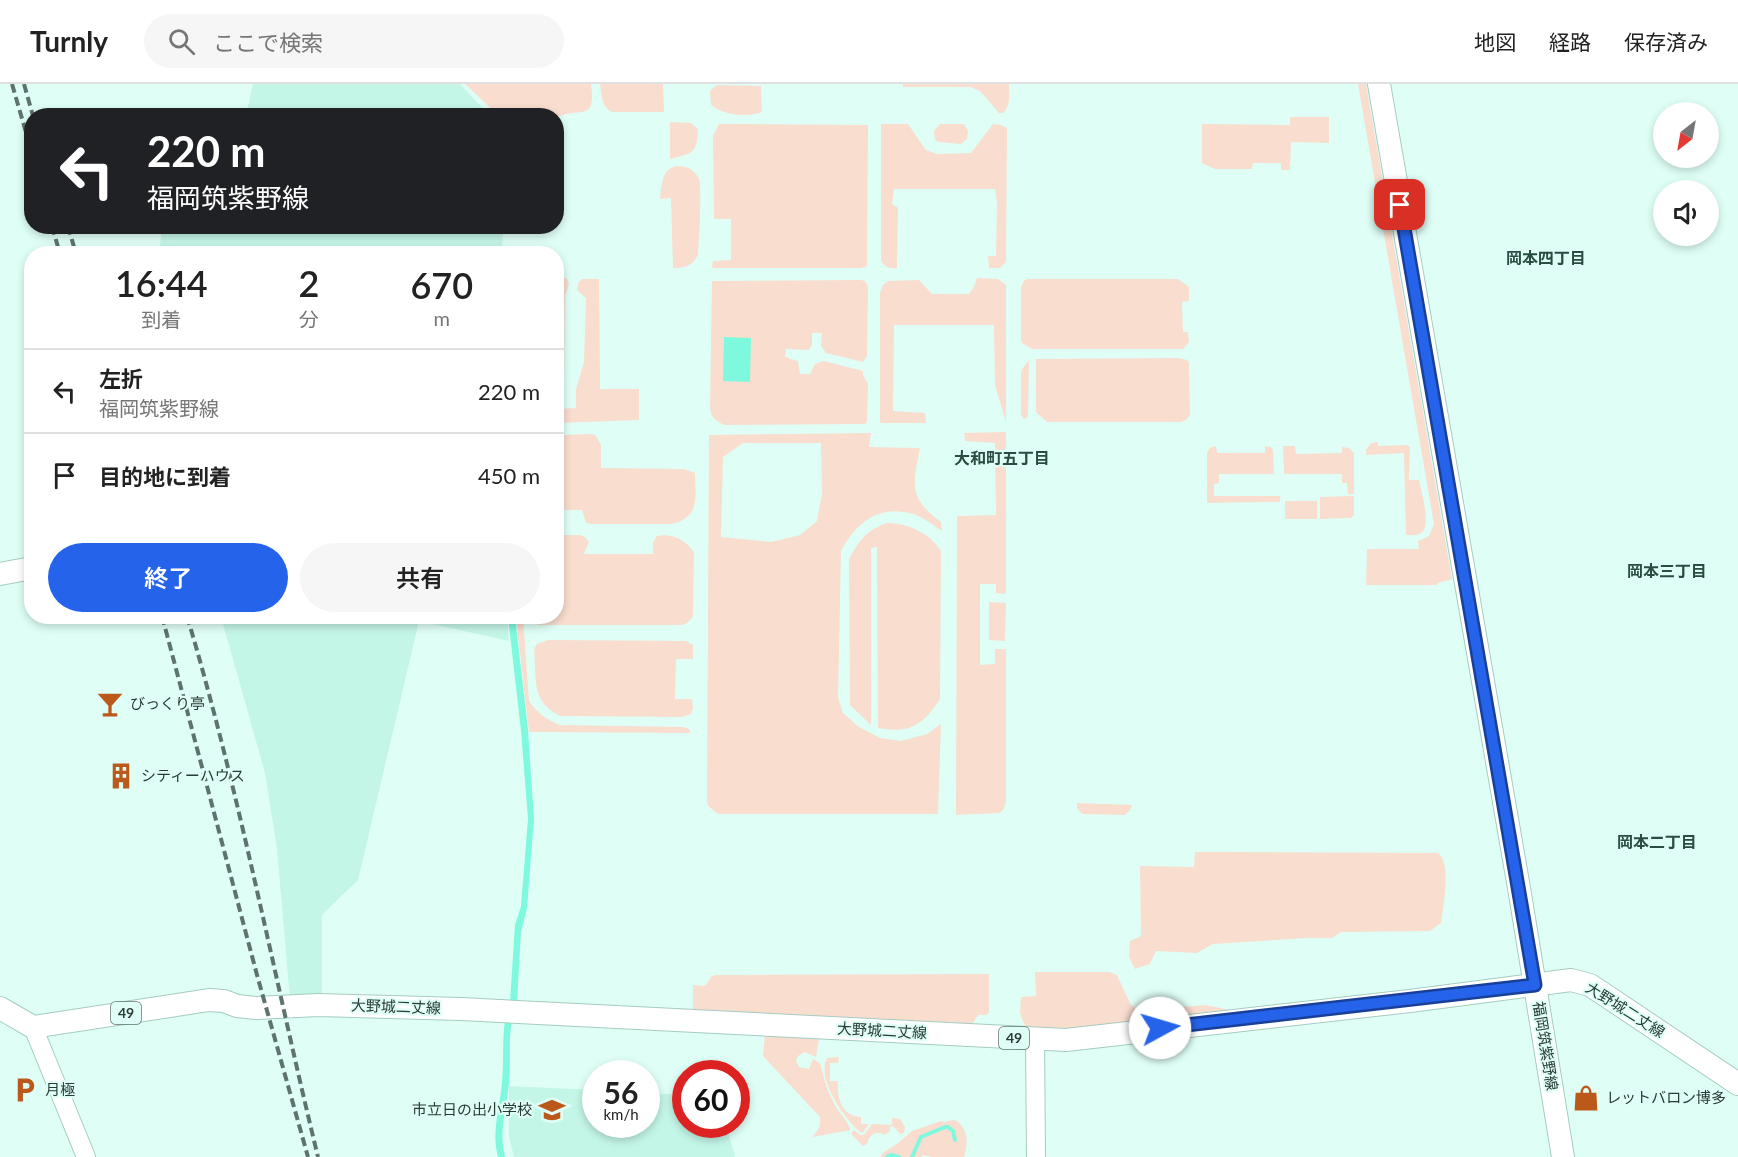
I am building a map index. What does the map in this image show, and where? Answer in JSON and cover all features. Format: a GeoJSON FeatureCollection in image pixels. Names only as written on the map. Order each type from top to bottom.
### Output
{"type":"FeatureCollection","features":[{"type":"Feature","properties":{"kind":"main road","name":"福岡筑紫野線"},"geometry":{"type":"LineString","coordinates":[[1379,84],[1563,1157]]}},
{"type":"Feature","properties":{"kind":"main road"},"geometry":{"type":"LineString","coordinates":[[0,574],[24,570]]}},
{"type":"Feature","properties":{"kind":"main road","name":"大野城二丈線"},"geometry":{"type":"LineString","coordinates":[[33,1027],[209,1000],[256,1008],[318,1005],[461,1009],[1066,1040],[1571,980],[1590,984],[1738,1084]]}},
{"type":"Feature","properties":{"kind":"main road"},"geometry":{"type":"LineString","coordinates":[[0,1008],[33,1027]]}},
{"type":"Feature","properties":{"kind":"street"},"geometry":{"type":"LineString","coordinates":[[33,1027],[86,1157]]}},
{"type":"Feature","properties":{"kind":"street"},"geometry":{"type":"LineString","coordinates":[[1035,1040],[1036,1157]]}},
{"type":"Feature","properties":{"kind":"shaded area"},"geometry":{"type":"Polygon","coordinates":[[[253,84],[460,84],[482,108],[248,108],[253,84]]]}},
{"type":"Feature","properties":{"kind":"shaded area"},"geometry":{"type":"Polygon","coordinates":[[[465,84],[591,84],[591,104],[585,111],[564,115],[564,108],[491,108],[465,84]]]}},
{"type":"Feature","properties":{"kind":"shaded area"},"geometry":{"type":"Polygon","coordinates":[[[600,84],[663,84],[664,112],[612,112],[604,104],[600,84]]]}},
{"type":"Feature","properties":{"kind":"shaded area"},"geometry":{"type":"Polygon","coordinates":[[[903,84],[1009,84],[1008,103],[1006,110],[999,113],[980,91],[970,87],[903,87],[903,84]]]}},
{"type":"Feature","properties":{"kind":"shaded area"},"geometry":{"type":"Polygon","coordinates":[[[1358,84],[1366,84],[1452,579],[1437,585],[1366,585],[1367,549],[1419,549],[1418,541],[1429,536],[1434,524],[1358,84]]]}},
{"type":"Feature","properties":{"kind":"shaded area"},"geometry":{"type":"Polygon","coordinates":[[[717,85],[761,86],[762,112],[742,115],[728,113],[711,105],[710,91],[717,85]]]}},
{"type":"Feature","properties":{"kind":"shaded area"},"geometry":{"type":"Polygon","coordinates":[[[1290,117],[1329,117],[1329,143],[1291,142],[1290,170],[1281,170],[1281,163],[1253,163],[1252,169],[1215,169],[1202,163],[1202,124],[1290,125],[1290,117]]]}},
{"type":"Feature","properties":{"kind":"shaded area"},"geometry":{"type":"Polygon","coordinates":[[[670,122],[691,123],[698,129],[695,148],[689,153],[670,159],[670,122]]]}},
{"type":"Feature","properties":{"kind":"shaded area"},"geometry":{"type":"Polygon","coordinates":[[[719,124],[868,125],[867,266],[861,268],[712,268],[713,261],[731,260],[731,219],[714,219],[713,136],[719,124]]]}},
{"type":"Feature","properties":{"kind":"shaded area"},"geometry":{"type":"Polygon","coordinates":[[[881,124],[908,124],[926,150],[937,154],[971,153],[993,124],[1007,128],[1006,262],[1000,268],[989,268],[988,256],[996,256],[997,202],[995,189],[894,189],[892,204],[898,208],[897,268],[889,268],[881,261],[881,124]]]}},
{"type":"Feature","properties":{"kind":"shaded area"},"geometry":{"type":"Polygon","coordinates":[[[940,124],[964,124],[968,131],[967,139],[961,144],[938,142],[934,131],[940,124]]]}},
{"type":"Feature","properties":{"kind":"shaded area"},"geometry":{"type":"Polygon","coordinates":[[[676,166],[690,169],[695,173],[699,179],[700,193],[698,255],[688,266],[681,268],[673,268],[671,198],[660,199],[665,175],[667,171],[676,166]]]}},
{"type":"Feature","properties":{"kind":"shaded area"},"geometry":{"type":"Polygon","coordinates":[[[161,234],[503,234],[502,246],[160,246],[161,234]]]}},
{"type":"Feature","properties":{"kind":"shaded area"},"geometry":{"type":"Polygon","coordinates":[[[564,278],[567,278],[569,285],[565,295],[564,380],[564,278]]]}},
{"type":"Feature","properties":{"kind":"shaded area"},"geometry":{"type":"Polygon","coordinates":[[[977,278],[998,279],[1006,285],[1006,422],[995,385],[994,325],[894,325],[893,411],[925,413],[926,423],[880,422],[880,293],[883,285],[888,281],[919,280],[932,294],[969,294],[977,278]]]}},
{"type":"Feature","properties":{"kind":"shaded area"},"geometry":{"type":"Polygon","coordinates":[[[582,279],[599,279],[600,389],[639,389],[639,420],[564,423],[564,409],[576,408],[576,389],[584,362],[586,298],[577,290],[578,283],[582,279]]]}},
{"type":"Feature","properties":{"kind":"shaded area"},"geometry":{"type":"Polygon","coordinates":[[[1027,279],[1178,279],[1189,287],[1189,301],[1182,302],[1183,332],[1188,332],[1189,342],[1183,349],[1032,349],[1022,343],[1021,339],[1021,287],[1027,279]]]}},
{"type":"Feature","properties":{"kind":"shaded area"},"geometry":{"type":"Polygon","coordinates":[[[712,281],[865,281],[868,286],[867,356],[863,362],[826,353],[821,346],[822,333],[812,333],[812,345],[809,350],[786,349],[785,357],[798,361],[800,374],[810,374],[815,364],[824,361],[863,371],[868,384],[867,422],[865,424],[724,425],[714,418],[710,406],[712,281]]]}},
{"type":"Feature","properties":{"kind":"shaded area"},"geometry":{"type":"Polygon","coordinates":[[[724,337],[751,338],[750,382],[723,381],[724,337]]]}},
{"type":"Feature","properties":{"kind":"shaded area"},"geometry":{"type":"Polygon","coordinates":[[[1179,358],[1189,363],[1190,415],[1181,422],[1047,422],[1036,412],[1036,359],[1179,358]]]}},
{"type":"Feature","properties":{"kind":"shaded area"},"geometry":{"type":"Polygon","coordinates":[[[1029,360],[1028,417],[1024,419],[1021,415],[1021,375],[1022,369],[1029,360]]]}},
{"type":"Feature","properties":{"kind":"shaded area"},"geometry":{"type":"Polygon","coordinates":[[[1006,432],[1006,594],[996,593],[996,584],[980,584],[980,665],[995,664],[995,649],[1006,649],[1006,802],[999,813],[956,815],[957,516],[996,515],[995,443],[965,441],[964,433],[1006,432]]]}},
{"type":"Feature","properties":{"kind":"shaded area"},"geometry":{"type":"Polygon","coordinates":[[[871,433],[869,447],[920,448],[915,481],[918,498],[941,522],[942,531],[917,515],[890,512],[879,514],[861,524],[847,541],[841,551],[838,697],[843,713],[859,727],[880,738],[901,741],[927,734],[941,724],[938,814],[718,814],[708,806],[709,435],[871,433]],[[743,443],[723,457],[721,537],[771,542],[800,535],[817,521],[822,493],[821,443],[743,443]]]}},
{"type":"Feature","properties":{"kind":"shaded area"},"geometry":{"type":"Polygon","coordinates":[[[592,434],[596,436],[601,445],[601,468],[684,469],[695,473],[695,497],[692,511],[681,521],[672,524],[591,524],[586,523],[582,510],[564,510],[564,435],[592,434]]]}},
{"type":"Feature","properties":{"kind":"shaded area"},"geometry":{"type":"Polygon","coordinates":[[[1378,442],[1378,446],[1407,445],[1410,447],[1409,480],[1419,480],[1426,516],[1426,524],[1419,534],[1406,535],[1404,453],[1366,455],[1366,450],[1371,443],[1378,442]]]}},
{"type":"Feature","properties":{"kind":"shaded area"},"geometry":{"type":"Polygon","coordinates":[[[1216,446],[1217,453],[1265,453],[1265,446],[1271,447],[1274,474],[1219,474],[1219,483],[1214,484],[1214,496],[1280,496],[1280,502],[1207,503],[1207,452],[1211,447],[1216,446]]]}},
{"type":"Feature","properties":{"kind":"shaded area"},"geometry":{"type":"Polygon","coordinates":[[[1283,446],[1295,446],[1296,454],[1342,453],[1342,447],[1349,448],[1354,453],[1354,494],[1348,494],[1347,483],[1342,483],[1342,474],[1284,474],[1283,446]]]}},
{"type":"Feature","properties":{"kind":"shaded area"},"geometry":{"type":"Polygon","coordinates":[[[1354,496],[1354,515],[1351,518],[1320,519],[1320,497],[1354,496]]]}},
{"type":"Feature","properties":{"kind":"shaded area"},"geometry":{"type":"Polygon","coordinates":[[[1285,501],[1317,501],[1317,519],[1285,519],[1285,501]]]}},
{"type":"Feature","properties":{"kind":"shaded area"},"geometry":{"type":"Polygon","coordinates":[[[887,523],[917,530],[931,539],[941,551],[940,699],[928,715],[915,726],[899,730],[878,728],[877,547],[871,548],[871,725],[850,705],[849,559],[864,537],[873,529],[887,523]]]}},
{"type":"Feature","properties":{"kind":"shaded area"},"geometry":{"type":"Polygon","coordinates":[[[564,535],[585,537],[589,542],[584,554],[653,554],[653,542],[657,536],[668,536],[683,541],[694,552],[693,617],[687,623],[682,625],[538,625],[564,624],[564,535]]]}},
{"type":"Feature","properties":{"kind":"shaded area"},"geometry":{"type":"Polygon","coordinates":[[[989,602],[1006,603],[1005,641],[989,640],[989,602]]]}},
{"type":"Feature","properties":{"kind":"shaded area"},"geometry":{"type":"Polygon","coordinates":[[[223,624],[418,624],[358,880],[322,915],[322,999],[290,1000],[277,849],[265,773],[223,624]]]}},
{"type":"Feature","properties":{"kind":"shaded area"},"geometry":{"type":"Polygon","coordinates":[[[432,624],[508,624],[509,641],[432,624]]]}},
{"type":"Feature","properties":{"kind":"shaded area"},"geometry":{"type":"Polygon","coordinates":[[[509,624],[516,624],[528,730],[534,819],[527,908],[521,932],[517,1002],[510,1002],[515,925],[521,906],[528,819],[509,624]]]}},
{"type":"Feature","properties":{"kind":"shaded area"},"geometry":{"type":"Polygon","coordinates":[[[517,624],[524,624],[529,701],[547,718],[560,725],[683,727],[689,729],[691,733],[529,732],[517,624]]]}},
{"type":"Feature","properties":{"kind":"shaded area"},"geometry":{"type":"Polygon","coordinates":[[[548,640],[686,641],[693,645],[693,659],[676,659],[675,699],[692,699],[691,714],[682,717],[560,716],[544,703],[537,688],[534,649],[537,644],[548,640]]]}},
{"type":"Feature","properties":{"kind":"shaded area"},"geometry":{"type":"Polygon","coordinates":[[[1077,803],[1132,805],[1125,815],[1082,814],[1077,808],[1077,803]]]}},
{"type":"Feature","properties":{"kind":"shaded area"},"geometry":{"type":"Polygon","coordinates":[[[1195,852],[1438,853],[1445,866],[1446,875],[1441,923],[1430,931],[1341,932],[1332,938],[1213,944],[1197,953],[1156,951],[1150,964],[1135,969],[1129,957],[1130,941],[1141,936],[1140,866],[1194,867],[1195,852]]]}},
{"type":"Feature","properties":{"kind":"shaded area"},"geometry":{"type":"Polygon","coordinates":[[[1035,972],[1109,972],[1117,975],[1131,1005],[1141,1011],[1205,1005],[1231,1010],[1055,1031],[1026,1029],[1020,1013],[1021,997],[1036,996],[1035,972]]]}},
{"type":"Feature","properties":{"kind":"shaded area"},"geometry":{"type":"Polygon","coordinates":[[[989,974],[989,1012],[986,1015],[978,1015],[970,1028],[693,1012],[693,985],[705,986],[712,976],[716,975],[989,974]]]}},
{"type":"Feature","properties":{"kind":"shaded area"},"geometry":{"type":"Polygon","coordinates":[[[505,1020],[512,1021],[510,1074],[502,1138],[505,1157],[498,1157],[495,1138],[502,1082],[505,1020]]]}},
{"type":"Feature","properties":{"kind":"shaded area"},"geometry":{"type":"Polygon","coordinates":[[[765,1035],[819,1039],[816,1057],[805,1052],[798,1056],[796,1061],[799,1067],[809,1069],[813,1059],[820,1063],[830,1095],[851,1130],[812,1137],[819,1128],[820,1117],[763,1056],[765,1035]]]}},
{"type":"Feature","properties":{"kind":"shaded area"},"geometry":{"type":"Polygon","coordinates":[[[839,1057],[838,1063],[830,1063],[830,1081],[838,1081],[838,1094],[845,1110],[854,1116],[861,1117],[861,1124],[869,1124],[863,1132],[860,1132],[840,1108],[828,1087],[825,1076],[827,1058],[839,1057]]]}},
{"type":"Feature","properties":{"kind":"shaded area","name":"市立日の出小学校"},"geometry":{"type":"Polygon","coordinates":[[[509,1086],[582,1089],[582,1138],[660,1138],[660,1094],[672,1094],[672,1138],[730,1138],[735,1157],[514,1157],[509,1137],[509,1086]]]}},
{"type":"Feature","properties":{"kind":"shaded area"},"geometry":{"type":"Polygon","coordinates":[[[892,1118],[900,1119],[905,1127],[904,1133],[900,1134],[893,1126],[885,1135],[873,1134],[868,1143],[863,1146],[851,1134],[854,1130],[864,1135],[872,1124],[892,1125],[892,1118]]]}},
{"type":"Feature","properties":{"kind":"shaded area"},"geometry":{"type":"Polygon","coordinates":[[[953,1120],[961,1125],[966,1133],[967,1143],[964,1157],[923,1155],[922,1157],[880,1157],[912,1131],[941,1121],[953,1120]]]}},
{"type":"Feature","properties":{"kind":"waterway"},"geometry":{"type":"LineString","coordinates":[[912,1157],[921,1137],[945,1127],[953,1131],[955,1140]]}},
{"type":"Feature","properties":{"kind":"waterway"},"geometry":{"type":"LineString","coordinates":[[887,1157],[891,1155],[899,1157]]}},
{"type":"Feature","properties":{"kind":"railway"},"geometry":{"type":"LineString","coordinates":[[12,84],[24,125]]}},
{"type":"Feature","properties":{"kind":"railway"},"geometry":{"type":"LineString","coordinates":[[24,84],[31,108]]}},
{"type":"Feature","properties":{"kind":"railway"},"geometry":{"type":"LineString","coordinates":[[54,234],[58,246]]}},
{"type":"Feature","properties":{"kind":"railway"},"geometry":{"type":"LineString","coordinates":[[70,234],[74,246]]}},
{"type":"Feature","properties":{"kind":"railway"},"geometry":{"type":"LineString","coordinates":[[164,624],[257,975],[308,1157]]}},
{"type":"Feature","properties":{"kind":"railway"},"geometry":{"type":"LineString","coordinates":[[189,624],[224,750],[318,1157]]}},
{"type":"Feature","properties":{"kind":"place","name":"びっくり亭"},"geometry":{"type":"Point","coordinates":[110,704]}},
{"type":"Feature","properties":{"kind":"place","name":"シティーハウス"},"geometry":{"type":"Point","coordinates":[121,776]}},
{"type":"Feature","properties":{"kind":"place","name":"月極"},"geometry":{"type":"Point","coordinates":[25,1090]}},
{"type":"Feature","properties":{"kind":"place","name":"レットバロン博多"},"geometry":{"type":"Point","coordinates":[1586,1098]}},
{"type":"Feature","properties":{"kind":"place","name":"市立日の出小学校"},"geometry":{"type":"Point","coordinates":[552,1110]}},
{"type":"Feature","properties":{"kind":"district","name":"岡本四丁目"},"geometry":{"type":"Point","coordinates":[1546,258]}},
{"type":"Feature","properties":{"kind":"district","name":"大和町五丁目"},"geometry":{"type":"Point","coordinates":[1002,458]}},
{"type":"Feature","properties":{"kind":"district","name":"岡本三丁目"},"geometry":{"type":"Point","coordinates":[1667,571]}},
{"type":"Feature","properties":{"kind":"district","name":"岡本二丁目"},"geometry":{"type":"Point","coordinates":[1657,842]}},
{"type":"Feature","properties":{"kind":"route"},"geometry":{"type":"LineString","coordinates":[[1160,1028],[1535,985],[1400,205]]}}]}
